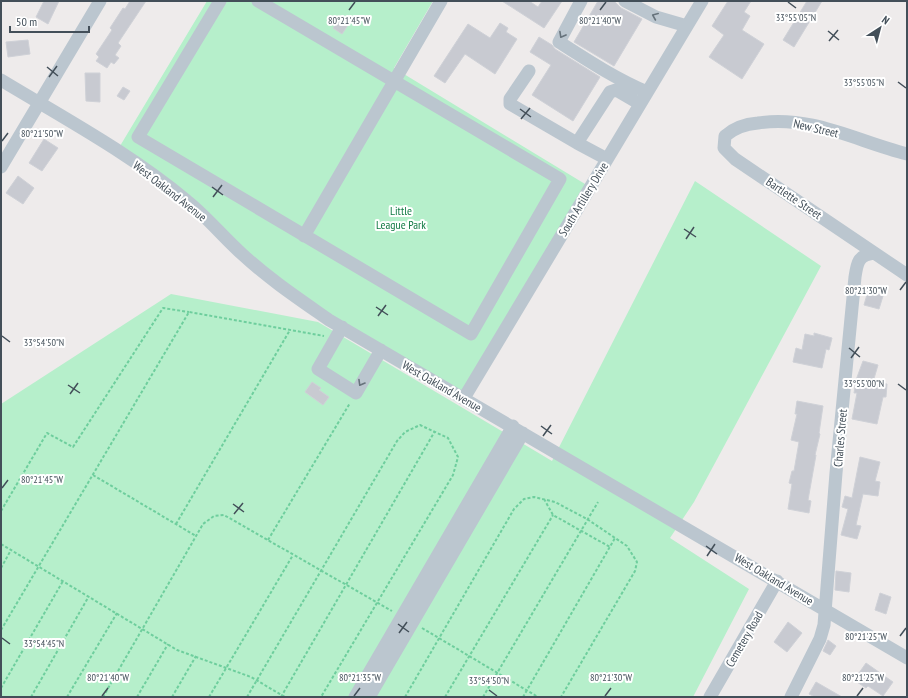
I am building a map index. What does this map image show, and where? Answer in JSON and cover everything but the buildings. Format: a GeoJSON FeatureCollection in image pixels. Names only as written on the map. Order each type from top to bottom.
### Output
{"type":"FeatureCollection","features":[{"type":"Feature","properties":{"kind":"street"},"geometry":{"type":"LineString","coordinates":[[1,167],[100,1]]}},
{"type":"Feature","properties":{"kind":"street"},"geometry":{"type":"LineString","coordinates":[[220,1],[138,137],[471,334],[560,179],[258,1]]}},
{"type":"Feature","properties":{"kind":"street"},"geometry":{"type":"LineString","coordinates":[[304,236],[441,1]]}},
{"type":"Feature","properties":{"kind":"street"},"geometry":{"type":"LineString","coordinates":[[581,1],[559,42],[601,69],[647,92]]}},
{"type":"Feature","properties":{"kind":"street"},"geometry":{"type":"LineString","coordinates":[[625,1],[656,17],[687,26]]}},
{"type":"Feature","properties":{"kind":"street","name":"South Artillery Drive"},"geometry":{"type":"LineString","coordinates":[[464,398],[702,1]]}},
{"type":"Feature","properties":{"kind":"street"},"geometry":{"type":"LineString","coordinates":[[529,70],[510,99],[510,104],[607,159]]}},
{"type":"Feature","properties":{"kind":"street","name":"West Oakland Avenue"},"geometry":{"type":"LineString","coordinates":[[1,80],[103,141],[158,178],[187,201],[242,254],[276,283],[342,327],[907,658]]}},
{"type":"Feature","properties":{"kind":"street"},"geometry":{"type":"LineString","coordinates":[[578,143],[610,92],[616,90],[640,104]]}},
{"type":"Feature","properties":{"kind":"street","name":"New Street"},"geometry":{"type":"LineString","coordinates":[[725,136],[732,129],[755,123],[769,121],[796,122],[815,125],[907,154]]}},
{"type":"Feature","properties":{"kind":"street","name":"Bartlette Street"},"geometry":{"type":"LineString","coordinates":[[725,136],[724,148],[735,158],[874,253]]}},
{"type":"Feature","properties":{"kind":"street"},"geometry":{"type":"LineString","coordinates":[[874,253],[907,275]]}},
{"type":"Feature","properties":{"kind":"street","name":"Charles Street"},"geometry":{"type":"LineString","coordinates":[[826,610],[836,473],[855,277],[857,265],[863,256],[874,253]]}},
{"type":"Feature","properties":{"kind":"street"},"geometry":{"type":"LineString","coordinates":[[342,327],[318,369],[356,393],[381,350]]}},
{"type":"Feature","properties":{"kind":"street"},"geometry":{"type":"LineString","coordinates":[[355,697],[407,619],[518,429]]}},
{"type":"Feature","properties":{"kind":"street","name":"Cemetery Road"},"geometry":{"type":"LineString","coordinates":[[710,697],[777,581]]}},
{"type":"Feature","properties":{"kind":"street"},"geometry":{"type":"LineString","coordinates":[[791,697],[820,638],[826,610]]}},
{"type":"Feature","properties":{"kind":"street"},"geometry":{"type":"LineString","coordinates":[[369,697],[407,619]]}},
{"type":"Feature","properties":{"kind":"path"},"geometry":{"type":"LineString","coordinates":[[1,511],[48,433],[73,447],[163,308],[335,339]]}},
{"type":"Feature","properties":{"kind":"path"},"geometry":{"type":"LineString","coordinates":[[1,630],[189,312]]}},
{"type":"Feature","properties":{"kind":"path"},"geometry":{"type":"LineString","coordinates":[[176,524],[290,330]]}},
{"type":"Feature","properties":{"kind":"path"},"geometry":{"type":"LineString","coordinates":[[268,540],[356,393]]}},
{"type":"Feature","properties":{"kind":"path"},"geometry":{"type":"LineString","coordinates":[[247,697],[397,441],[405,432],[420,425],[448,438],[458,457],[454,475],[321,697]]}},
{"type":"Feature","properties":{"kind":"path"},"geometry":{"type":"LineString","coordinates":[[282,696],[435,431]]}},
{"type":"Feature","properties":{"kind":"path"},"geometry":{"type":"LineString","coordinates":[[93,475],[196,536]]}},
{"type":"Feature","properties":{"kind":"path"},"geometry":{"type":"LineString","coordinates":[[405,697],[514,509],[524,499],[534,497],[555,502],[587,519],[627,546],[637,562],[635,571],[561,697]]}},
{"type":"Feature","properties":{"kind":"path"},"geometry":{"type":"LineString","coordinates":[[543,498],[553,514],[610,547]]}},
{"type":"Feature","properties":{"kind":"path"},"geometry":{"type":"LineString","coordinates":[[483,697],[598,502]]}},
{"type":"Feature","properties":{"kind":"path"},"geometry":{"type":"LineString","coordinates":[[445,697],[553,514]]}},
{"type":"Feature","properties":{"kind":"path"},"geometry":{"type":"LineString","coordinates":[[103,697],[203,524],[214,516],[224,515],[407,619],[538,697]]}},
{"type":"Feature","properties":{"kind":"path"},"geometry":{"type":"LineString","coordinates":[[523,697],[616,538]]}},
{"type":"Feature","properties":{"kind":"path"},"geometry":{"type":"LineString","coordinates":[[1,544],[143,628],[177,650],[257,680],[285,697]]}},
{"type":"Feature","properties":{"kind":"path"},"geometry":{"type":"LineString","coordinates":[[1,568],[11,550]]}},
{"type":"Feature","properties":{"kind":"path"},"geometry":{"type":"LineString","coordinates":[[209,697],[293,555]]}},
{"type":"Feature","properties":{"kind":"path"},"geometry":{"type":"LineString","coordinates":[[1,688],[63,581]]}},
{"type":"Feature","properties":{"kind":"path"},"geometry":{"type":"LineString","coordinates":[[31,697],[89,596]]}},
{"type":"Feature","properties":{"kind":"path"},"geometry":{"type":"LineString","coordinates":[[67,697],[117,613]]}},
{"type":"Feature","properties":{"kind":"path"},"geometry":{"type":"LineString","coordinates":[[137,697],[168,644]]}},
{"type":"Feature","properties":{"kind":"path"},"geometry":{"type":"LineString","coordinates":[[172,697],[196,656]]}},
{"type":"Feature","properties":{"kind":"green space","name":"Little League Park"},"geometry":{"type":"Polygon","coordinates":[[[207,1],[433,1],[394,68],[590,187],[464,398],[329,320],[117,151],[207,1]]]}},
{"type":"Feature","properties":{"kind":"green space"},"geometry":{"type":"Polygon","coordinates":[[[695,181],[821,266],[694,502],[670,538],[749,589],[693,697],[1,697],[1,404],[171,294],[318,322],[552,461],[695,181]]]}}]}
